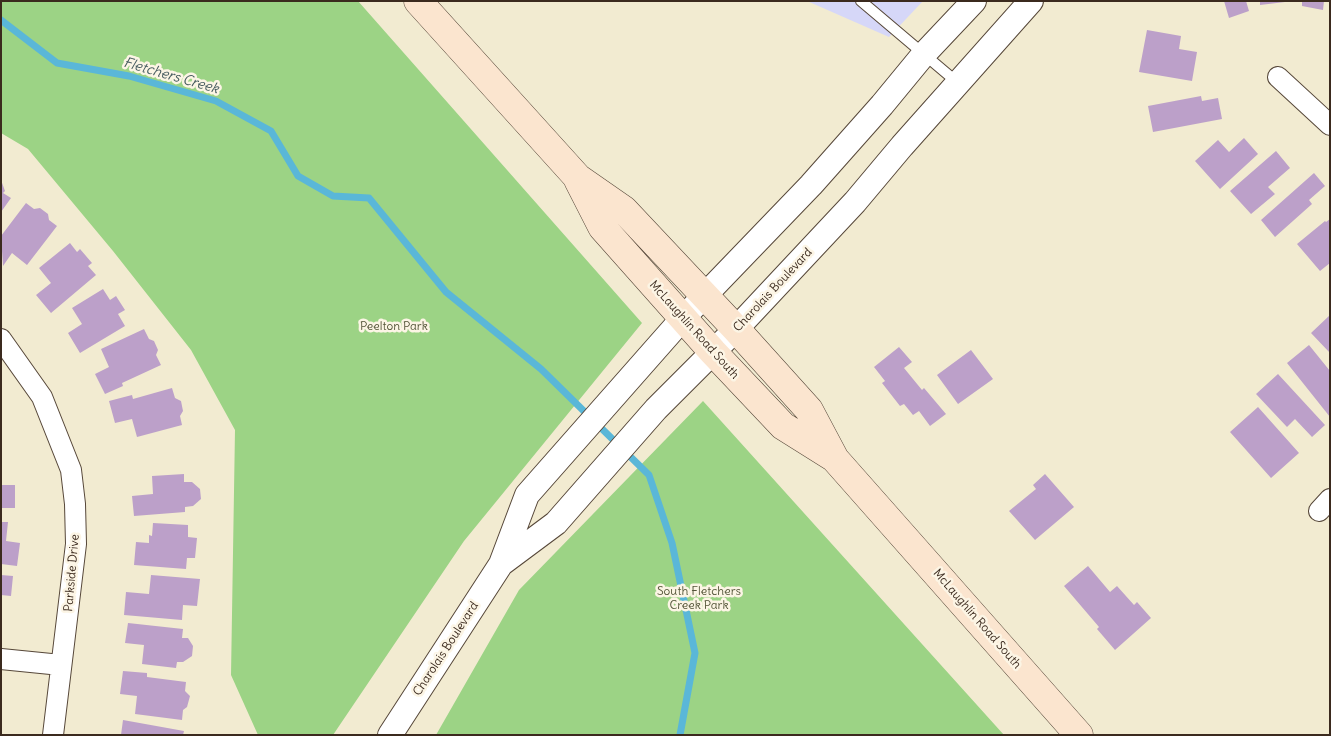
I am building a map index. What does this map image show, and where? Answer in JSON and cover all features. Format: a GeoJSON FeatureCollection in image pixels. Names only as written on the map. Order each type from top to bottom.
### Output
{"type":"FeatureCollection","features":[{"type":"Feature","properties":{"kind":"main road","name":"McLaughlin Road South"},"geometry":{"type":"LineString","coordinates":[[418,1],[578,178],[624,210],[809,410],[835,459],[1079,735]]}},
{"type":"Feature","properties":{"kind":"main road","name":"McLaughlin Road South"},"geometry":{"type":"LineString","coordinates":[[578,178],[602,227],[713,352],[783,426],[835,459]]}},
{"type":"Feature","properties":{"kind":"street","name":"Charolais Boulevard"},"geometry":{"type":"LineString","coordinates":[[390,735],[502,564],[527,495],[683,318],[811,185],[882,105],[924,54],[974,1]]}},
{"type":"Feature","properties":{"kind":"street","name":"Charolais Boulevard"},"geometry":{"type":"LineString","coordinates":[[502,564],[556,523],[656,409],[736,329],[855,202],[1032,1]]}},
{"type":"Feature","properties":{"kind":"street"},"geometry":{"type":"LineString","coordinates":[[1278,77],[1330,125]]}},
{"type":"Feature","properties":{"kind":"street","name":"Parkside Drive"},"geometry":{"type":"LineString","coordinates":[[1,339],[42,397],[71,470],[75,504],[76,544],[53,735]]}},
{"type":"Feature","properties":{"kind":"street"},"geometry":{"type":"LineString","coordinates":[[1,659],[61,665]]}},
{"type":"Feature","properties":{"kind":"lane"},"geometry":{"type":"LineString","coordinates":[[861,1],[958,83]]}},
{"type":"Feature","properties":{"kind":"shaded area"},"geometry":{"type":"Polygon","coordinates":[[[807,1],[923,1],[889,37],[807,1]]]}},
{"type":"Feature","properties":{"kind":"green space","name":"Peelton Park"},"geometry":{"type":"Polygon","coordinates":[[[1,1],[358,1],[642,323],[464,541],[333,735],[258,735],[231,675],[235,430],[191,350],[113,251],[28,149],[1,133],[1,1]]]}},
{"type":"Feature","properties":{"kind":"green space","name":"South Fletchers Creek Park"},"geometry":{"type":"Polygon","coordinates":[[[703,401],[1004,735],[436,735],[519,590],[703,401]]]}},
{"type":"Feature","properties":{"kind":"building"},"geometry":{"type":"Polygon","coordinates":[[[1224,1],[1246,1],[1249,11],[1229,18],[1224,1]]]}},
{"type":"Feature","properties":{"kind":"building"},"geometry":{"type":"Polygon","coordinates":[[[1260,1],[1285,1],[1285,2],[1260,5],[1260,1]]]}},
{"type":"Feature","properties":{"kind":"building"},"geometry":{"type":"Polygon","coordinates":[[[1302,1],[1324,1],[1323,10],[1302,6],[1302,1]]]}},
{"type":"Feature","properties":{"kind":"building"},"geometry":{"type":"Polygon","coordinates":[[[1147,30],[1181,36],[1179,49],[1197,52],[1192,81],[1139,72],[1147,30]]]}},
{"type":"Feature","properties":{"kind":"building"},"geometry":{"type":"Polygon","coordinates":[[[1201,96],[1202,101],[1218,98],[1222,119],[1153,132],[1148,106],[1201,96]]]}},
{"type":"Feature","properties":{"kind":"building"},"geometry":{"type":"Polygon","coordinates":[[[1244,138],[1258,154],[1220,189],[1195,161],[1218,140],[1229,152],[1244,138]]]}},
{"type":"Feature","properties":{"kind":"building"},"geometry":{"type":"Polygon","coordinates":[[[1276,151],[1290,168],[1268,187],[1275,194],[1251,214],[1230,191],[1276,151]]]}},
{"type":"Feature","properties":{"kind":"building"},"geometry":{"type":"Polygon","coordinates":[[[1314,173],[1325,186],[1309,200],[1312,204],[1275,237],[1261,220],[1314,173]]]}},
{"type":"Feature","properties":{"kind":"building"},"geometry":{"type":"Polygon","coordinates":[[[1,180],[5,191],[3,193],[11,198],[1,212],[1,180]]]}},
{"type":"Feature","properties":{"kind":"building"},"geometry":{"type":"Polygon","coordinates":[[[26,203],[34,209],[40,208],[48,214],[49,220],[57,226],[27,265],[12,253],[3,266],[1,236],[26,203]]]}},
{"type":"Feature","properties":{"kind":"building"},"geometry":{"type":"Polygon","coordinates":[[[1330,219],[1330,263],[1320,271],[1297,244],[1330,219]]]}},
{"type":"Feature","properties":{"kind":"building"},"geometry":{"type":"Polygon","coordinates":[[[70,243],[77,252],[80,249],[92,263],[88,266],[96,275],[51,313],[36,295],[51,283],[39,268],[70,243]]]}},
{"type":"Feature","properties":{"kind":"building"},"geometry":{"type":"Polygon","coordinates":[[[103,289],[110,300],[116,296],[125,310],[118,314],[125,326],[80,353],[68,333],[82,324],[72,308],[103,289]]]}},
{"type":"Feature","properties":{"kind":"building"},"geometry":{"type":"Polygon","coordinates":[[[1330,315],[1330,353],[1311,333],[1330,315]]]}},
{"type":"Feature","properties":{"kind":"building"},"geometry":{"type":"Polygon","coordinates":[[[144,329],[149,339],[154,341],[158,350],[156,355],[161,365],[122,383],[123,386],[105,394],[95,374],[109,367],[101,349],[144,329]]]}},
{"type":"Feature","properties":{"kind":"building"},"geometry":{"type":"Polygon","coordinates":[[[1309,345],[1330,371],[1330,417],[1287,363],[1309,345]]]}},
{"type":"Feature","properties":{"kind":"building"},"geometry":{"type":"Polygon","coordinates":[[[899,347],[912,362],[904,368],[922,390],[924,388],[946,414],[930,426],[919,411],[913,415],[904,404],[900,406],[882,383],[885,381],[874,367],[899,347]]]}},
{"type":"Feature","properties":{"kind":"building"},"geometry":{"type":"Polygon","coordinates":[[[971,350],[993,379],[958,404],[937,375],[971,350]]]}},
{"type":"Feature","properties":{"kind":"building"},"geometry":{"type":"Polygon","coordinates":[[[1278,374],[1325,425],[1312,437],[1295,419],[1287,427],[1256,394],[1278,374]]]}},
{"type":"Feature","properties":{"kind":"building"},"geometry":{"type":"Polygon","coordinates":[[[172,388],[175,398],[181,401],[183,411],[180,416],[182,425],[137,437],[132,419],[115,423],[109,401],[132,395],[133,399],[172,388]]]}},
{"type":"Feature","properties":{"kind":"building"},"geometry":{"type":"Polygon","coordinates":[[[1258,407],[1299,453],[1271,478],[1230,432],[1258,407]]]}},
{"type":"Feature","properties":{"kind":"building"},"geometry":{"type":"Polygon","coordinates":[[[184,474],[184,482],[192,482],[200,489],[201,499],[193,506],[185,507],[185,512],[134,516],[132,496],[153,494],[152,476],[184,474]]]}},
{"type":"Feature","properties":{"kind":"building"},"geometry":{"type":"Polygon","coordinates":[[[1045,474],[1074,507],[1035,540],[1009,511],[1036,489],[1033,485],[1045,474]]]}},
{"type":"Feature","properties":{"kind":"building"},"geometry":{"type":"Polygon","coordinates":[[[1,485],[15,485],[15,508],[1,508],[1,485]]]}},
{"type":"Feature","properties":{"kind":"building"},"geometry":{"type":"Polygon","coordinates":[[[1,522],[8,522],[6,541],[20,543],[17,566],[1,564],[1,522]]]}},
{"type":"Feature","properties":{"kind":"building"},"geometry":{"type":"Polygon","coordinates":[[[153,523],[188,525],[188,537],[197,538],[195,558],[187,558],[186,569],[134,565],[136,542],[149,543],[149,535],[152,536],[153,523]]]}},
{"type":"Feature","properties":{"kind":"building"},"geometry":{"type":"Polygon","coordinates":[[[1088,566],[1110,592],[1117,586],[1134,605],[1137,602],[1151,618],[1115,650],[1097,629],[1099,627],[1064,586],[1088,566]]]}},
{"type":"Feature","properties":{"kind":"building"},"geometry":{"type":"Polygon","coordinates":[[[1,575],[13,576],[11,596],[1,595],[1,575]]]}},
{"type":"Feature","properties":{"kind":"building"},"geometry":{"type":"Polygon","coordinates":[[[151,575],[200,579],[197,606],[183,605],[182,620],[124,615],[126,592],[149,594],[151,575]]]}},
{"type":"Feature","properties":{"kind":"building"},"geometry":{"type":"Polygon","coordinates":[[[128,623],[183,629],[182,638],[188,638],[193,646],[192,656],[183,662],[177,662],[176,668],[142,664],[144,645],[125,643],[128,623]]]}},
{"type":"Feature","properties":{"kind":"building"},"geometry":{"type":"Polygon","coordinates":[[[123,671],[147,673],[147,677],[186,682],[185,691],[190,696],[187,707],[183,710],[182,720],[135,714],[137,696],[120,694],[123,671]]]}},
{"type":"Feature","properties":{"kind":"building"},"geometry":{"type":"Polygon","coordinates":[[[123,720],[184,731],[183,735],[121,735],[123,720]]]}},
{"type":"Feature","properties":{"kind":"waterway","name":"Fletchers Creek"},"geometry":{"type":"LineString","coordinates":[[1,20],[57,63],[129,76],[216,101],[271,131],[298,176],[333,196],[369,198],[446,292],[541,369],[649,475],[672,543],[695,653],[680,735]]}}]}
